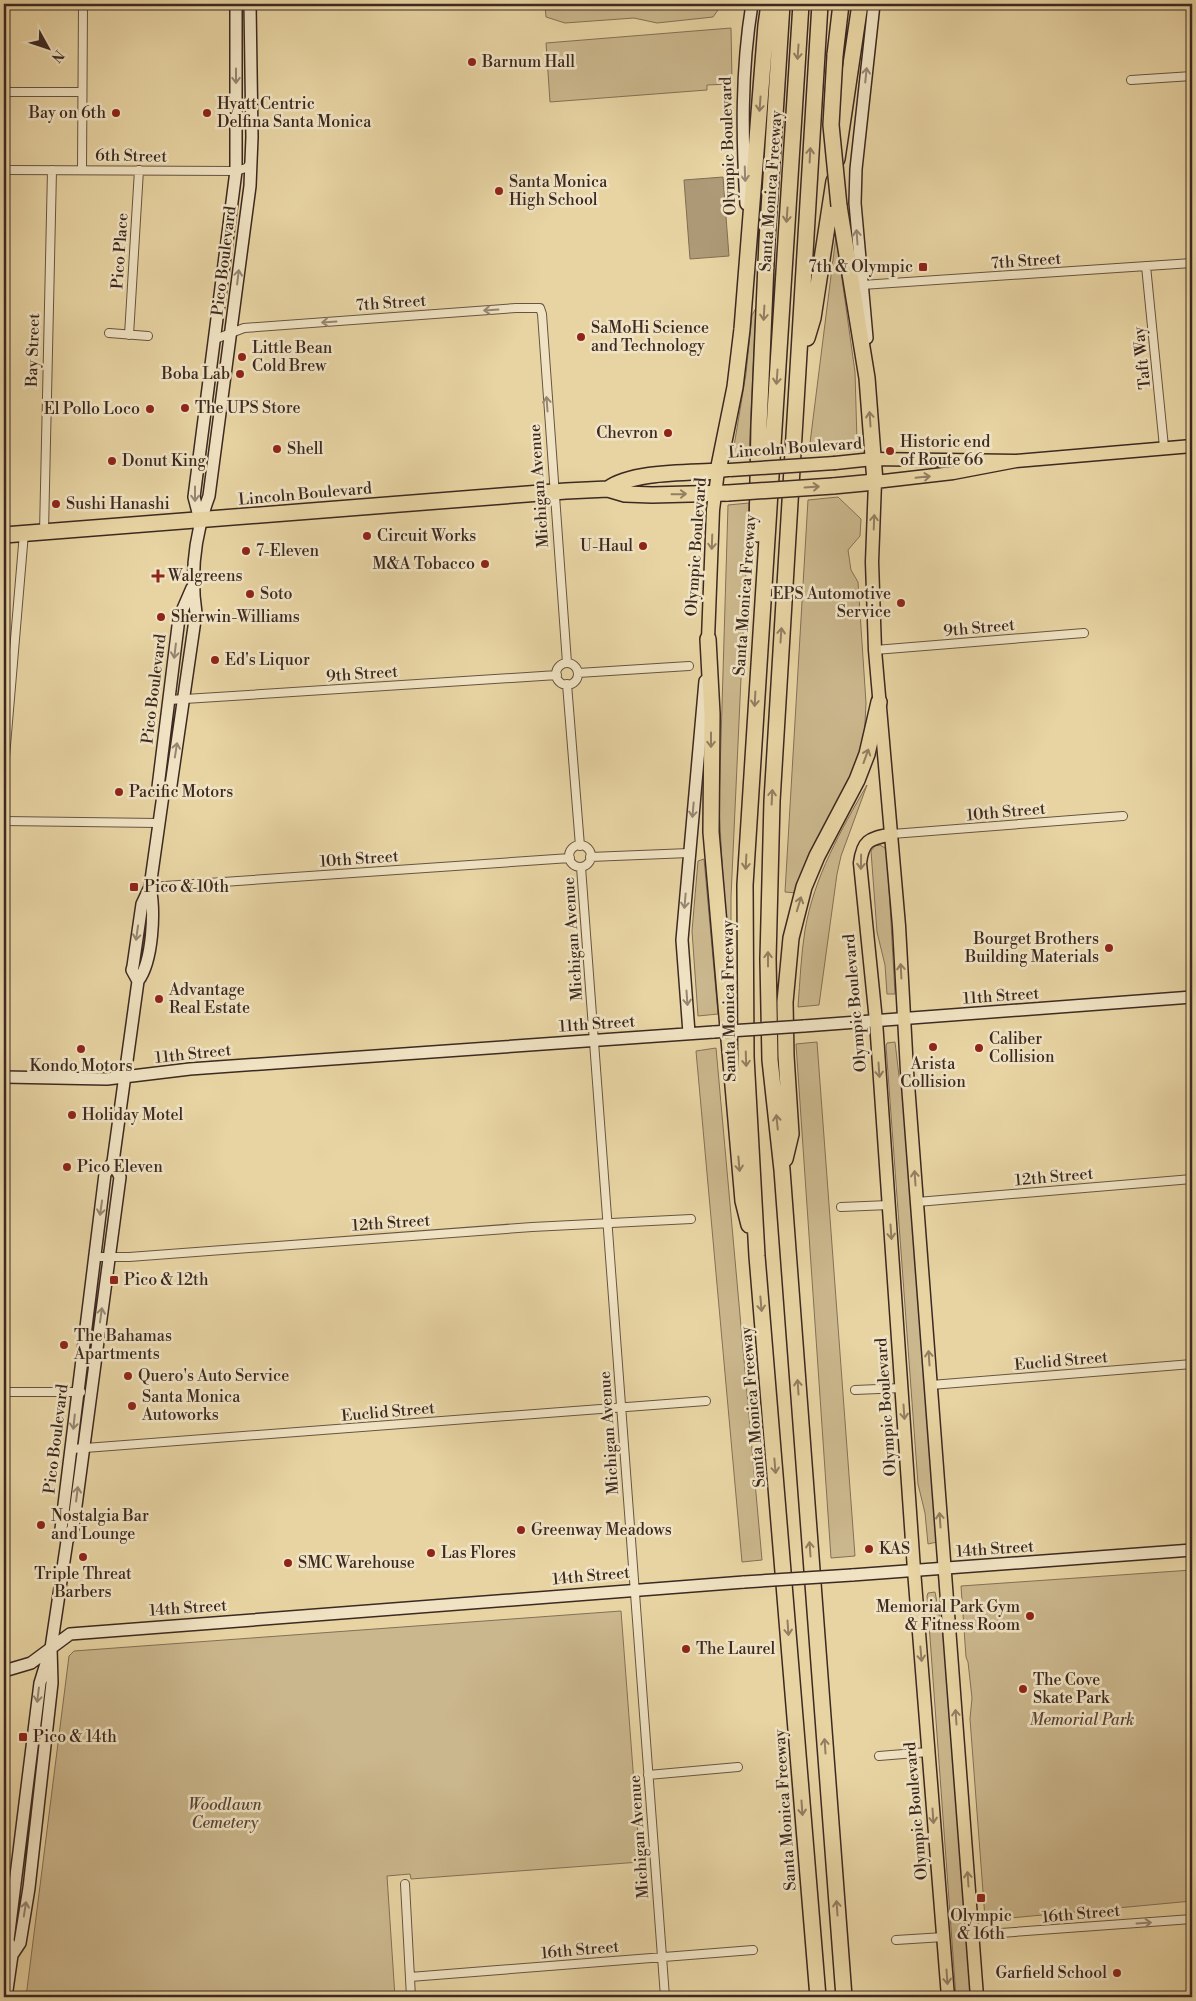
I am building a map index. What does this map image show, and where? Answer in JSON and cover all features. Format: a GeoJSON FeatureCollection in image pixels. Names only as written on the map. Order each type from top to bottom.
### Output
{"type":"FeatureCollection","features":[{"type":"Feature","properties":{"kind":"highway"},"geometry":{"type":"LineString","coordinates":[[748,240],[770,4]]}},
{"type":"Feature","properties":{"kind":"highway"},"geometry":{"type":"LineString","coordinates":[[759,633],[759,426],[782,4]]}},
{"type":"Feature","properties":{"kind":"highway","name":"Santa Monica Freeway"},"geometry":{"type":"LineString","coordinates":[[801,4],[744,884],[746,1057],[757,1256],[818,1997]]}},
{"type":"Feature","properties":{"kind":"highway"},"geometry":{"type":"LineString","coordinates":[[820,4],[800,361],[779,658],[772,801],[768,959],[770,1060],[782,1170],[844,1997]]}},
{"type":"Feature","properties":{"kind":"highway"},"geometry":{"type":"LineString","coordinates":[[841,4],[835,55],[831,125],[840,206],[867,378],[875,482]]}},
{"type":"Feature","properties":{"kind":"highway"},"geometry":{"type":"LineString","coordinates":[[800,361],[813,318],[860,4]]}},
{"type":"Feature","properties":{"kind":"highway","name":"Olympic Boulevard"},"geometry":{"type":"LineString","coordinates":[[724,470],[735,387],[748,240]]}},
{"type":"Feature","properties":{"kind":"highway","name":"Lincoln Boulevard"},"geometry":{"type":"LineString","coordinates":[[608,490],[614,485],[638,478],[724,470]]}},
{"type":"Feature","properties":{"kind":"highway","name":"Lincoln Boulevard"},"geometry":{"type":"LineString","coordinates":[[4,535],[554,492],[608,490],[625,494],[722,493],[875,482]]}},
{"type":"Feature","properties":{"kind":"highway"},"geometry":{"type":"LineString","coordinates":[[708,639],[712,714],[711,832],[719,944],[743,1201],[757,1256]]}},
{"type":"Feature","properties":{"kind":"highway"},"geometry":{"type":"LineString","coordinates":[[782,1170],[791,1134],[786,1020],[791,938],[804,886],[817,856],[857,780],[867,754],[879,702]]}},
{"type":"Feature","properties":{"kind":"highway"},"geometry":{"type":"LineString","coordinates":[[808,1997],[805,1965],[812,1929]]}},
{"type":"Feature","properties":{"kind":"highway"},"geometry":{"type":"LineString","coordinates":[[841,1957],[849,1997]]}},
{"type":"Feature","properties":{"kind":"main road","name":"Pico Boulevard"},"geometry":{"type":"LineString","coordinates":[[200,520],[194,497],[236,171],[236,4]]}},
{"type":"Feature","properties":{"kind":"main road","name":"Pico Boulevard"},"geometry":{"type":"LineString","coordinates":[[6,1997],[8,1940],[40,1683],[51,1648],[67,1541],[73,1528],[78,1391],[94,1257],[106,1174],[113,1162],[138,982],[146,971],[154,904],[150,887],[158,823],[163,795],[171,785],[196,613],[192,588],[200,520],[209,496],[233,318],[252,160],[250,4]]}},
{"type":"Feature","properties":{"kind":"main road","name":"Olympic Boulevard"},"geometry":{"type":"LineString","coordinates":[[748,240],[742,106],[743,69],[752,4]]}},
{"type":"Feature","properties":{"kind":"main road"},"geometry":{"type":"LineString","coordinates":[[867,378],[867,340],[854,203],[874,4]]}},
{"type":"Feature","properties":{"kind":"main road","name":"Lincoln Boulevard"},"geometry":{"type":"LineString","coordinates":[[875,482],[953,473],[1016,461],[1192,446]]}},
{"type":"Feature","properties":{"kind":"main road","name":"Lincoln Boulevard"},"geometry":{"type":"LineString","coordinates":[[724,470],[873,459],[1016,461]]}},
{"type":"Feature","properties":{"kind":"main road","name":"Olympic Boulevard"},"geometry":{"type":"LineString","coordinates":[[689,1033],[682,940],[724,470]]}},
{"type":"Feature","properties":{"kind":"main road"},"geometry":{"type":"LineString","coordinates":[[875,482],[872,562],[879,702],[892,834],[917,1202],[977,1997]]}},
{"type":"Feature","properties":{"kind":"main road","name":"Pico Boulevard"},"geometry":{"type":"LineString","coordinates":[[163,795],[158,787],[179,618],[184,601],[192,588]]}},
{"type":"Feature","properties":{"kind":"main road","name":"Olympic Boulevard"},"geometry":{"type":"LineString","coordinates":[[892,834],[868,841],[863,846],[860,863],[876,1021],[914,1570],[948,1997]]}},
{"type":"Feature","properties":{"kind":"main road","name":"11th Street"},"geometry":{"type":"LineString","coordinates":[[4,1078],[126,1077],[190,1069],[1192,997]]}},
{"type":"Feature","properties":{"kind":"main road","name":"Pico Boulevard"},"geometry":{"type":"LineString","coordinates":[[77,1449],[91,1392],[120,1177],[113,1162]]}},
{"type":"Feature","properties":{"kind":"main road","name":"14th Street"},"geometry":{"type":"LineString","coordinates":[[4,1671],[31,1662],[70,1634],[103,1630],[635,1589],[1192,1550]]}},
{"type":"Feature","properties":{"kind":"main road","name":"Pico Boulevard"},"geometry":{"type":"LineString","coordinates":[[8,1954],[20,1943],[30,1872],[52,1683],[51,1648]]}},
{"type":"Feature","properties":{"kind":"main road"},"geometry":{"type":"LineString","coordinates":[[25,1801],[39,1803]]}},
{"type":"Feature","properties":{"kind":"main road"},"geometry":{"type":"LineString","coordinates":[[17,1870],[30,1872]]}},
{"type":"Feature","properties":{"kind":"street"},"geometry":{"type":"LineString","coordinates":[[82,170],[83,4]]}},
{"type":"Feature","properties":{"kind":"street"},"geometry":{"type":"LineString","coordinates":[[1131,80],[1192,76]]}},
{"type":"Feature","properties":{"kind":"street"},"geometry":{"type":"LineString","coordinates":[[4,92],[82,92]]}},
{"type":"Feature","properties":{"kind":"street"},"geometry":{"type":"LineString","coordinates":[[236,171],[246,168],[252,160]]}},
{"type":"Feature","properties":{"kind":"street","name":"6th Street"},"geometry":{"type":"LineString","coordinates":[[6,170],[236,171]]}},
{"type":"Feature","properties":{"kind":"street","name":"Bay Street"},"geometry":{"type":"LineString","coordinates":[[44,532],[52,170]]}},
{"type":"Feature","properties":{"kind":"street","name":"Pico Place"},"geometry":{"type":"LineString","coordinates":[[129,334],[139,170]]}},
{"type":"Feature","properties":{"kind":"street","name":"7th Street"},"geometry":{"type":"LineString","coordinates":[[862,285],[1192,263]]}},
{"type":"Feature","properties":{"kind":"street","name":"Taft Way"},"geometry":{"type":"LineString","coordinates":[[1146,266],[1164,447]]}},
{"type":"Feature","properties":{"kind":"street","name":"7th Street"},"geometry":{"type":"LineString","coordinates":[[213,340],[244,328],[516,308],[540,308]]}},
{"type":"Feature","properties":{"kind":"street","name":"Michigan Avenue"},"geometry":{"type":"LineString","coordinates":[[540,308],[542,314],[566,663]]}},
{"type":"Feature","properties":{"kind":"street"},"geometry":{"type":"LineString","coordinates":[[233,318],[244,328]]}},
{"type":"Feature","properties":{"kind":"street"},"geometry":{"type":"LineString","coordinates":[[110,333],[148,336]]}},
{"type":"Feature","properties":{"kind":"street"},"geometry":{"type":"LineString","coordinates":[[4,769],[24,534]]}},
{"type":"Feature","properties":{"kind":"street","name":"9th Street"},"geometry":{"type":"LineString","coordinates":[[876,650],[1084,633]]}},
{"type":"Feature","properties":{"kind":"street"},"geometry":{"type":"LineString","coordinates":[[566,663],[575,667],[578,672],[574,682],[567,684],[559,680],[556,675],[558,668],[566,663]]}},
{"type":"Feature","properties":{"kind":"street"},"geometry":{"type":"LineString","coordinates":[[578,672],[689,666]]}},
{"type":"Feature","properties":{"kind":"street","name":"9th Street"},"geometry":{"type":"LineString","coordinates":[[169,700],[556,675]]}},
{"type":"Feature","properties":{"kind":"street"},"geometry":{"type":"LineString","coordinates":[[567,684],[580,846]]}},
{"type":"Feature","properties":{"kind":"street","name":"10th Street"},"geometry":{"type":"LineString","coordinates":[[892,834],[1123,816]]}},
{"type":"Feature","properties":{"kind":"street"},"geometry":{"type":"LineString","coordinates":[[4,821],[158,823]]}},
{"type":"Feature","properties":{"kind":"street"},"geometry":{"type":"LineString","coordinates":[[580,846],[588,849],[590,857],[587,864],[581,867],[574,865],[570,858],[571,851],[580,846]]}},
{"type":"Feature","properties":{"kind":"street"},"geometry":{"type":"LineString","coordinates":[[590,857],[689,853]]}},
{"type":"Feature","properties":{"kind":"street","name":"10th Street"},"geometry":{"type":"LineString","coordinates":[[150,887],[570,858]]}},
{"type":"Feature","properties":{"kind":"street","name":"Michigan Avenue"},"geometry":{"type":"LineString","coordinates":[[581,867],[665,1997]]}},
{"type":"Feature","properties":{"kind":"street","name":"12th Street"},"geometry":{"type":"LineString","coordinates":[[917,1202],[1192,1179]]}},
{"type":"Feature","properties":{"kind":"street"},"geometry":{"type":"LineString","coordinates":[[841,1207],[889,1204]]}},
{"type":"Feature","properties":{"kind":"street","name":"12th Street"},"geometry":{"type":"LineString","coordinates":[[94,1257],[691,1219]]}},
{"type":"Feature","properties":{"kind":"street","name":"Euclid Street"},"geometry":{"type":"LineString","coordinates":[[931,1385],[1192,1364]]}},
{"type":"Feature","properties":{"kind":"street"},"geometry":{"type":"LineString","coordinates":[[855,1390],[902,1388]]}},
{"type":"Feature","properties":{"kind":"street"},"geometry":{"type":"LineString","coordinates":[[4,1392],[91,1392]]}},
{"type":"Feature","properties":{"kind":"street","name":"Euclid Street"},"geometry":{"type":"LineString","coordinates":[[77,1449],[706,1401]]}},
{"type":"Feature","properties":{"kind":"street"},"geometry":{"type":"LineString","coordinates":[[879,1756],[928,1752]]}},
{"type":"Feature","properties":{"kind":"street"},"geometry":{"type":"LineString","coordinates":[[648,1775],[738,1767]]}},
{"type":"Feature","properties":{"kind":"street"},"geometry":{"type":"LineString","coordinates":[[405,1884],[411,1997]]}},
{"type":"Feature","properties":{"kind":"street","name":"16th Street"},"geometry":{"type":"LineString","coordinates":[[973,1936],[1192,1919]]}},
{"type":"Feature","properties":{"kind":"street"},"geometry":{"type":"LineString","coordinates":[[896,1940],[944,1936]]}},
{"type":"Feature","properties":{"kind":"street","name":"16th Street"},"geometry":{"type":"LineString","coordinates":[[410,1977],[753,1950]]}},
{"type":"Feature","properties":{"kind":"green space"},"geometry":{"type":"Polygon","coordinates":[[[545,4],[718,4],[718,10],[713,17],[657,23],[634,18],[565,23],[546,17],[545,4]]]}},
{"type":"Feature","properties":{"kind":"green space"},"geometry":{"type":"Polygon","coordinates":[[[731,28],[732,81],[730,84],[707,85],[707,90],[550,102],[546,43],[731,28]]]}},
{"type":"Feature","properties":{"kind":"green space"},"geometry":{"type":"Polygon","coordinates":[[[836,236],[855,372],[857,441],[856,448],[809,451],[836,236]]]}},
{"type":"Feature","properties":{"kind":"green space"},"geometry":{"type":"Polygon","coordinates":[[[756,308],[749,456],[732,458],[746,374],[752,315],[756,308]]]}},
{"type":"Feature","properties":{"kind":"green space"},"geometry":{"type":"Polygon","coordinates":[[[838,497],[861,519],[860,536],[848,550],[851,570],[858,582],[866,703],[864,742],[858,763],[809,857],[797,893],[785,892],[808,500],[838,497]]]}},
{"type":"Feature","properties":{"kind":"green space"},"geometry":{"type":"Polygon","coordinates":[[[749,503],[731,897],[731,934],[726,934],[719,807],[728,505],[749,503]]]}},
{"type":"Feature","properties":{"kind":"green space"},"geometry":{"type":"Polygon","coordinates":[[[867,785],[841,856],[837,874],[819,1005],[798,1007],[805,930],[809,910],[830,854],[867,785]]]}},
{"type":"Feature","properties":{"kind":"green space"},"geometry":{"type":"Polygon","coordinates":[[[880,845],[887,852],[895,994],[887,994],[885,965],[877,932],[871,851],[875,846],[880,845]]]}},
{"type":"Feature","properties":{"kind":"green space"},"geometry":{"type":"Polygon","coordinates":[[[704,859],[718,1014],[698,1016],[692,931],[698,861],[704,859]]]}},
{"type":"Feature","properties":{"kind":"green space"},"geometry":{"type":"Polygon","coordinates":[[[147,905],[149,905],[141,971],[138,971],[147,905]]]}},
{"type":"Feature","properties":{"kind":"green space"},"geometry":{"type":"Polygon","coordinates":[[[817,1042],[855,1556],[831,1558],[796,1044],[817,1042]]]}},
{"type":"Feature","properties":{"kind":"green space"},"geometry":{"type":"Polygon","coordinates":[[[895,1042],[899,1076],[905,1100],[937,1542],[928,1544],[925,1513],[918,1484],[886,1046],[887,1043],[895,1042]]]}},
{"type":"Feature","properties":{"kind":"green space"},"geometry":{"type":"Polygon","coordinates":[[[716,1048],[762,1560],[742,1562],[696,1051],[716,1048]]]}},
{"type":"Feature","properties":{"kind":"green space","name":"Memorial Park"},"geometry":{"type":"Polygon","coordinates":[[[1192,1570],[1192,1901],[989,1920],[985,1918],[970,1719],[972,1698],[966,1657],[961,1586],[1192,1570]]]}},
{"type":"Feature","properties":{"kind":"green space"},"geometry":{"type":"Polygon","coordinates":[[[935,1592],[945,1646],[971,1997],[956,1997],[927,1596],[928,1593],[935,1592]]]}},
{"type":"Feature","properties":{"kind":"green space","name":"Woodlawn Cemetery"},"geometry":{"type":"Polygon","coordinates":[[[621,1611],[640,1862],[411,1879],[410,1874],[387,1876],[395,1997],[26,1997],[69,1656],[74,1651],[621,1611]]]}},
{"type":"Feature","properties":{"kind":"shaded area"},"geometry":{"type":"Polygon","coordinates":[[[723,177],[729,256],[690,259],[684,180],[723,177]]]}},
{"type":"Feature","properties":{"kind":"place","name":"Barnum Hall"},"geometry":{"type":"Point","coordinates":[472,62]}},
{"type":"Feature","properties":{"kind":"place","name":"Bay on 6th"},"geometry":{"type":"Point","coordinates":[116,113]}},
{"type":"Feature","properties":{"kind":"place","name":"Hyatt Centric Delfina Santa Monica"},"geometry":{"type":"Point","coordinates":[207,113]}},
{"type":"Feature","properties":{"kind":"place","name":"Santa Monica High School"},"geometry":{"type":"Point","coordinates":[499,191]}},
{"type":"Feature","properties":{"kind":"place","name":"7th & Olympic"},"geometry":{"type":"Point","coordinates":[923,267]}},
{"type":"Feature","properties":{"kind":"place","name":"SaMoHi Science and Technology"},"geometry":{"type":"Point","coordinates":[581,337]}},
{"type":"Feature","properties":{"kind":"place","name":"Little Bean Cold Brew"},"geometry":{"type":"Point","coordinates":[242,357]}},
{"type":"Feature","properties":{"kind":"place","name":"Boba Lab"},"geometry":{"type":"Point","coordinates":[240,374]}},
{"type":"Feature","properties":{"kind":"place","name":"The UPS Store"},"geometry":{"type":"Point","coordinates":[185,408]}},
{"type":"Feature","properties":{"kind":"place","name":"El Pollo Loco"},"geometry":{"type":"Point","coordinates":[150,409]}},
{"type":"Feature","properties":{"kind":"place","name":"Chevron"},"geometry":{"type":"Point","coordinates":[668,433]}},
{"type":"Feature","properties":{"kind":"place","name":"Shell"},"geometry":{"type":"Point","coordinates":[277,449]}},
{"type":"Feature","properties":{"kind":"place","name":"Historic end of Route 66"},"geometry":{"type":"Point","coordinates":[890,451]}},
{"type":"Feature","properties":{"kind":"place","name":"Donut King"},"geometry":{"type":"Point","coordinates":[112,461]}},
{"type":"Feature","properties":{"kind":"place","name":"Sushi Hanashi"},"geometry":{"type":"Point","coordinates":[56,504]}},
{"type":"Feature","properties":{"kind":"place","name":"Circuit Works"},"geometry":{"type":"Point","coordinates":[367,536]}},
{"type":"Feature","properties":{"kind":"place","name":"U-Haul"},"geometry":{"type":"Point","coordinates":[643,546]}},
{"type":"Feature","properties":{"kind":"place","name":"7-Eleven"},"geometry":{"type":"Point","coordinates":[246,551]}},
{"type":"Feature","properties":{"kind":"place","name":"M&A Tobacco"},"geometry":{"type":"Point","coordinates":[485,564]}},
{"type":"Feature","properties":{"kind":"place","name":"Walgreens"},"geometry":{"type":"Point","coordinates":[158,576]}},
{"type":"Feature","properties":{"kind":"place","name":"Soto"},"geometry":{"type":"Point","coordinates":[250,594]}},
{"type":"Feature","properties":{"kind":"place","name":"EPS Automotive Service"},"geometry":{"type":"Point","coordinates":[901,603]}},
{"type":"Feature","properties":{"kind":"place","name":"Sherwin-Williams"},"geometry":{"type":"Point","coordinates":[161,617]}},
{"type":"Feature","properties":{"kind":"place","name":"Ed's Liquor"},"geometry":{"type":"Point","coordinates":[215,660]}},
{"type":"Feature","properties":{"kind":"place","name":"Pacific Motors"},"geometry":{"type":"Point","coordinates":[119,792]}},
{"type":"Feature","properties":{"kind":"place","name":"Pico & 10th"},"geometry":{"type":"Point","coordinates":[134,887]}},
{"type":"Feature","properties":{"kind":"place","name":"Bourget Brothers Building Materials"},"geometry":{"type":"Point","coordinates":[1109,948]}},
{"type":"Feature","properties":{"kind":"place","name":"Advantage Real Estate"},"geometry":{"type":"Point","coordinates":[159,999]}},
{"type":"Feature","properties":{"kind":"place","name":"Arista Collision"},"geometry":{"type":"Point","coordinates":[933,1047]}},
{"type":"Feature","properties":{"kind":"place","name":"Caliber Collision"},"geometry":{"type":"Point","coordinates":[979,1048]}},
{"type":"Feature","properties":{"kind":"place","name":"Kondo Motors"},"geometry":{"type":"Point","coordinates":[81,1049]}},
{"type":"Feature","properties":{"kind":"place","name":"Holiday Motel"},"geometry":{"type":"Point","coordinates":[72,1115]}},
{"type":"Feature","properties":{"kind":"place","name":"Pico Eleven"},"geometry":{"type":"Point","coordinates":[67,1167]}},
{"type":"Feature","properties":{"kind":"place","name":"Pico & 12th"},"geometry":{"type":"Point","coordinates":[114,1280]}},
{"type":"Feature","properties":{"kind":"place","name":"The Bahamas Apartments"},"geometry":{"type":"Point","coordinates":[64,1345]}},
{"type":"Feature","properties":{"kind":"place","name":"Quero's Auto Service"},"geometry":{"type":"Point","coordinates":[128,1376]}},
{"type":"Feature","properties":{"kind":"place","name":"Santa Monica Autoworks"},"geometry":{"type":"Point","coordinates":[132,1406]}},
{"type":"Feature","properties":{"kind":"place","name":"Nostalgia Bar and Lounge"},"geometry":{"type":"Point","coordinates":[41,1525]}},
{"type":"Feature","properties":{"kind":"place","name":"Greenway Meadows"},"geometry":{"type":"Point","coordinates":[521,1530]}},
{"type":"Feature","properties":{"kind":"place","name":"KAS"},"geometry":{"type":"Point","coordinates":[869,1549]}},
{"type":"Feature","properties":{"kind":"place","name":"Las Flores"},"geometry":{"type":"Point","coordinates":[431,1553]}},
{"type":"Feature","properties":{"kind":"place","name":"Triple Threat Barbers"},"geometry":{"type":"Point","coordinates":[83,1557]}},
{"type":"Feature","properties":{"kind":"place","name":"SMC Warehouse"},"geometry":{"type":"Point","coordinates":[288,1563]}},
{"type":"Feature","properties":{"kind":"place","name":"Memorial Park Gym & Fitness Room"},"geometry":{"type":"Point","coordinates":[1030,1616]}},
{"type":"Feature","properties":{"kind":"place","name":"The Laurel"},"geometry":{"type":"Point","coordinates":[686,1649]}},
{"type":"Feature","properties":{"kind":"place","name":"The Cove Skate Park"},"geometry":{"type":"Point","coordinates":[1023,1689]}},
{"type":"Feature","properties":{"kind":"place","name":"Pico & 14th"},"geometry":{"type":"Point","coordinates":[23,1737]}},
{"type":"Feature","properties":{"kind":"place","name":"Olympic & 16th"},"geometry":{"type":"Point","coordinates":[981,1898]}},
{"type":"Feature","properties":{"kind":"place","name":"Garfield School"},"geometry":{"type":"Point","coordinates":[1117,1973]}}]}
